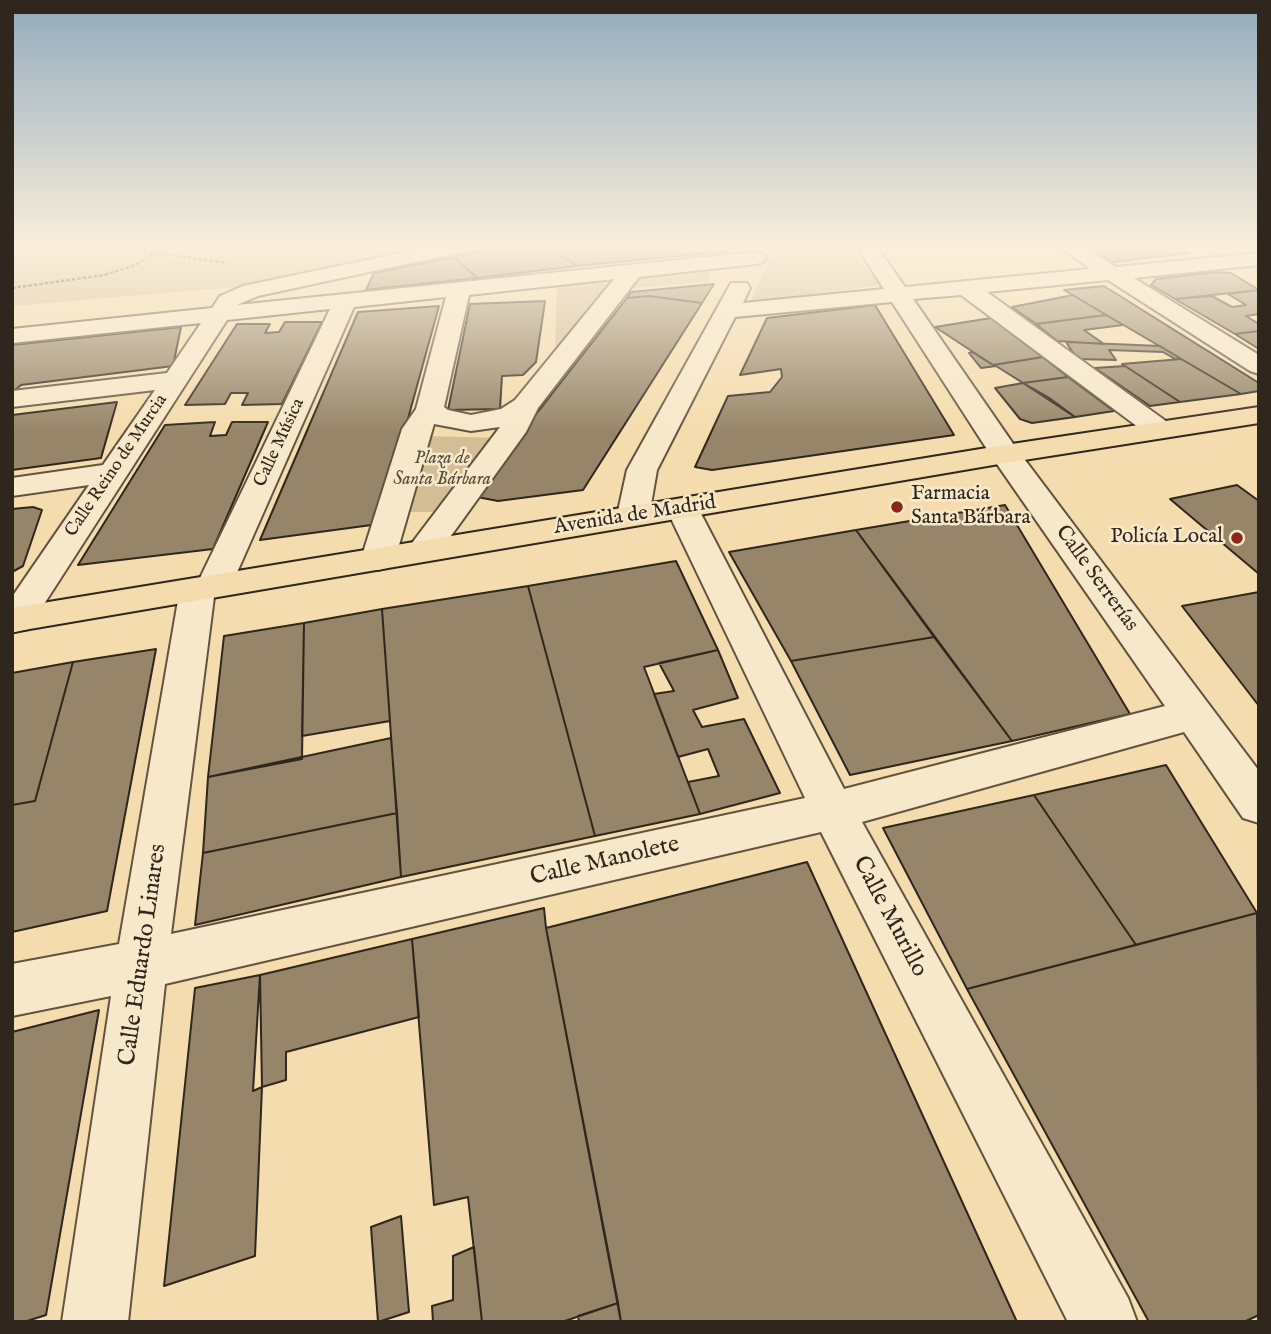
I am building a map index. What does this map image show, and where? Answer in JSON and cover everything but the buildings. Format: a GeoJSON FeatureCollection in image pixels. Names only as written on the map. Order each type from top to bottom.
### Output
{"type":"FeatureCollection","features":[{"type":"Feature","properties":{"kind":"main road","name":"Avenida de Madrid"},"geometry":{"type":"LineString","coordinates":[[14,620],[1005,454],[1259,415]]}},
{"type":"Feature","properties":{"kind":"street"},"geometry":{"type":"LineString","coordinates":[[219,313],[222,309]]}},
{"type":"Feature","properties":{"kind":"street"},"geometry":{"type":"LineString","coordinates":[[12,336],[256,309]]}},
{"type":"Feature","properties":{"kind":"street","name":"Calle Música"},"geometry":{"type":"LineString","coordinates":[[206,588],[342,309]]}},
{"type":"Feature","properties":{"kind":"street"},"geometry":{"type":"LineString","coordinates":[[378,559],[416,429],[430,409],[453,309]]}},
{"type":"Feature","properties":{"kind":"street"},"geometry":{"type":"LineString","coordinates":[[423,551],[512,432],[525,406],[602,309]]}},
{"type":"Feature","properties":{"kind":"street"},"geometry":{"type":"LineString","coordinates":[[633,516],[642,470],[727,311],[744,309]]}},
{"type":"Feature","properties":{"kind":"street","name":"Calle Serrerías"},"geometry":{"type":"LineString","coordinates":[[909,309],[1005,454],[1259,805]]}},
{"type":"Feature","properties":{"kind":"street"},"geometry":{"type":"LineString","coordinates":[[995,309],[1160,430]]}},
{"type":"Feature","properties":{"kind":"street"},"geometry":{"type":"LineString","coordinates":[[1169,309],[1259,366]]}},
{"type":"Feature","properties":{"kind":"street","name":"Calle Reino de Murcia"},"geometry":{"type":"LineString","coordinates":[[14,620],[219,313]]}},
{"type":"Feature","properties":{"kind":"street"},"geometry":{"type":"LineString","coordinates":[[12,399],[174,380]]}},
{"type":"Feature","properties":{"kind":"street"},"geometry":{"type":"LineString","coordinates":[[430,409],[439,417],[471,423],[511,415],[525,406]]}},
{"type":"Feature","properties":{"kind":"street"},"geometry":{"type":"LineString","coordinates":[[12,487],[113,473]]}},
{"type":"Feature","properties":{"kind":"street","name":"Calle Murillo"},"geometry":{"type":"LineString","coordinates":[[682,508],[833,811],[1104,1322]]}},
{"type":"Feature","properties":{"kind":"street","name":"Calle Eduardo Linares"},"geometry":{"type":"LineString","coordinates":[[95,1322],[141,965],[206,588]]}},
{"type":"Feature","properties":{"kind":"street","name":"Calle Manolete"},"geometry":{"type":"LineString","coordinates":[[12,990],[141,965],[833,811],[1194,714]]}},
{"type":"Feature","properties":{"kind":"green space"},"geometry":{"type":"Polygon","coordinates":[[[556,309],[592,309],[555,357],[556,309]]]}},
{"type":"Feature","properties":{"kind":"green space","name":"Plaza de Santa Bárbara"},"geometry":{"type":"Polygon","coordinates":[[[423,436],[501,438],[445,512],[399,512],[423,436]]]}},
{"type":"Feature","properties":{"kind":"place","name":"Farmacia Santa Bárbara"},"geometry":{"type":"Point","coordinates":[897,507]}},
{"type":"Feature","properties":{"kind":"place","name":"Policía Local"},"geometry":{"type":"Point","coordinates":[1237,538]}}]}
